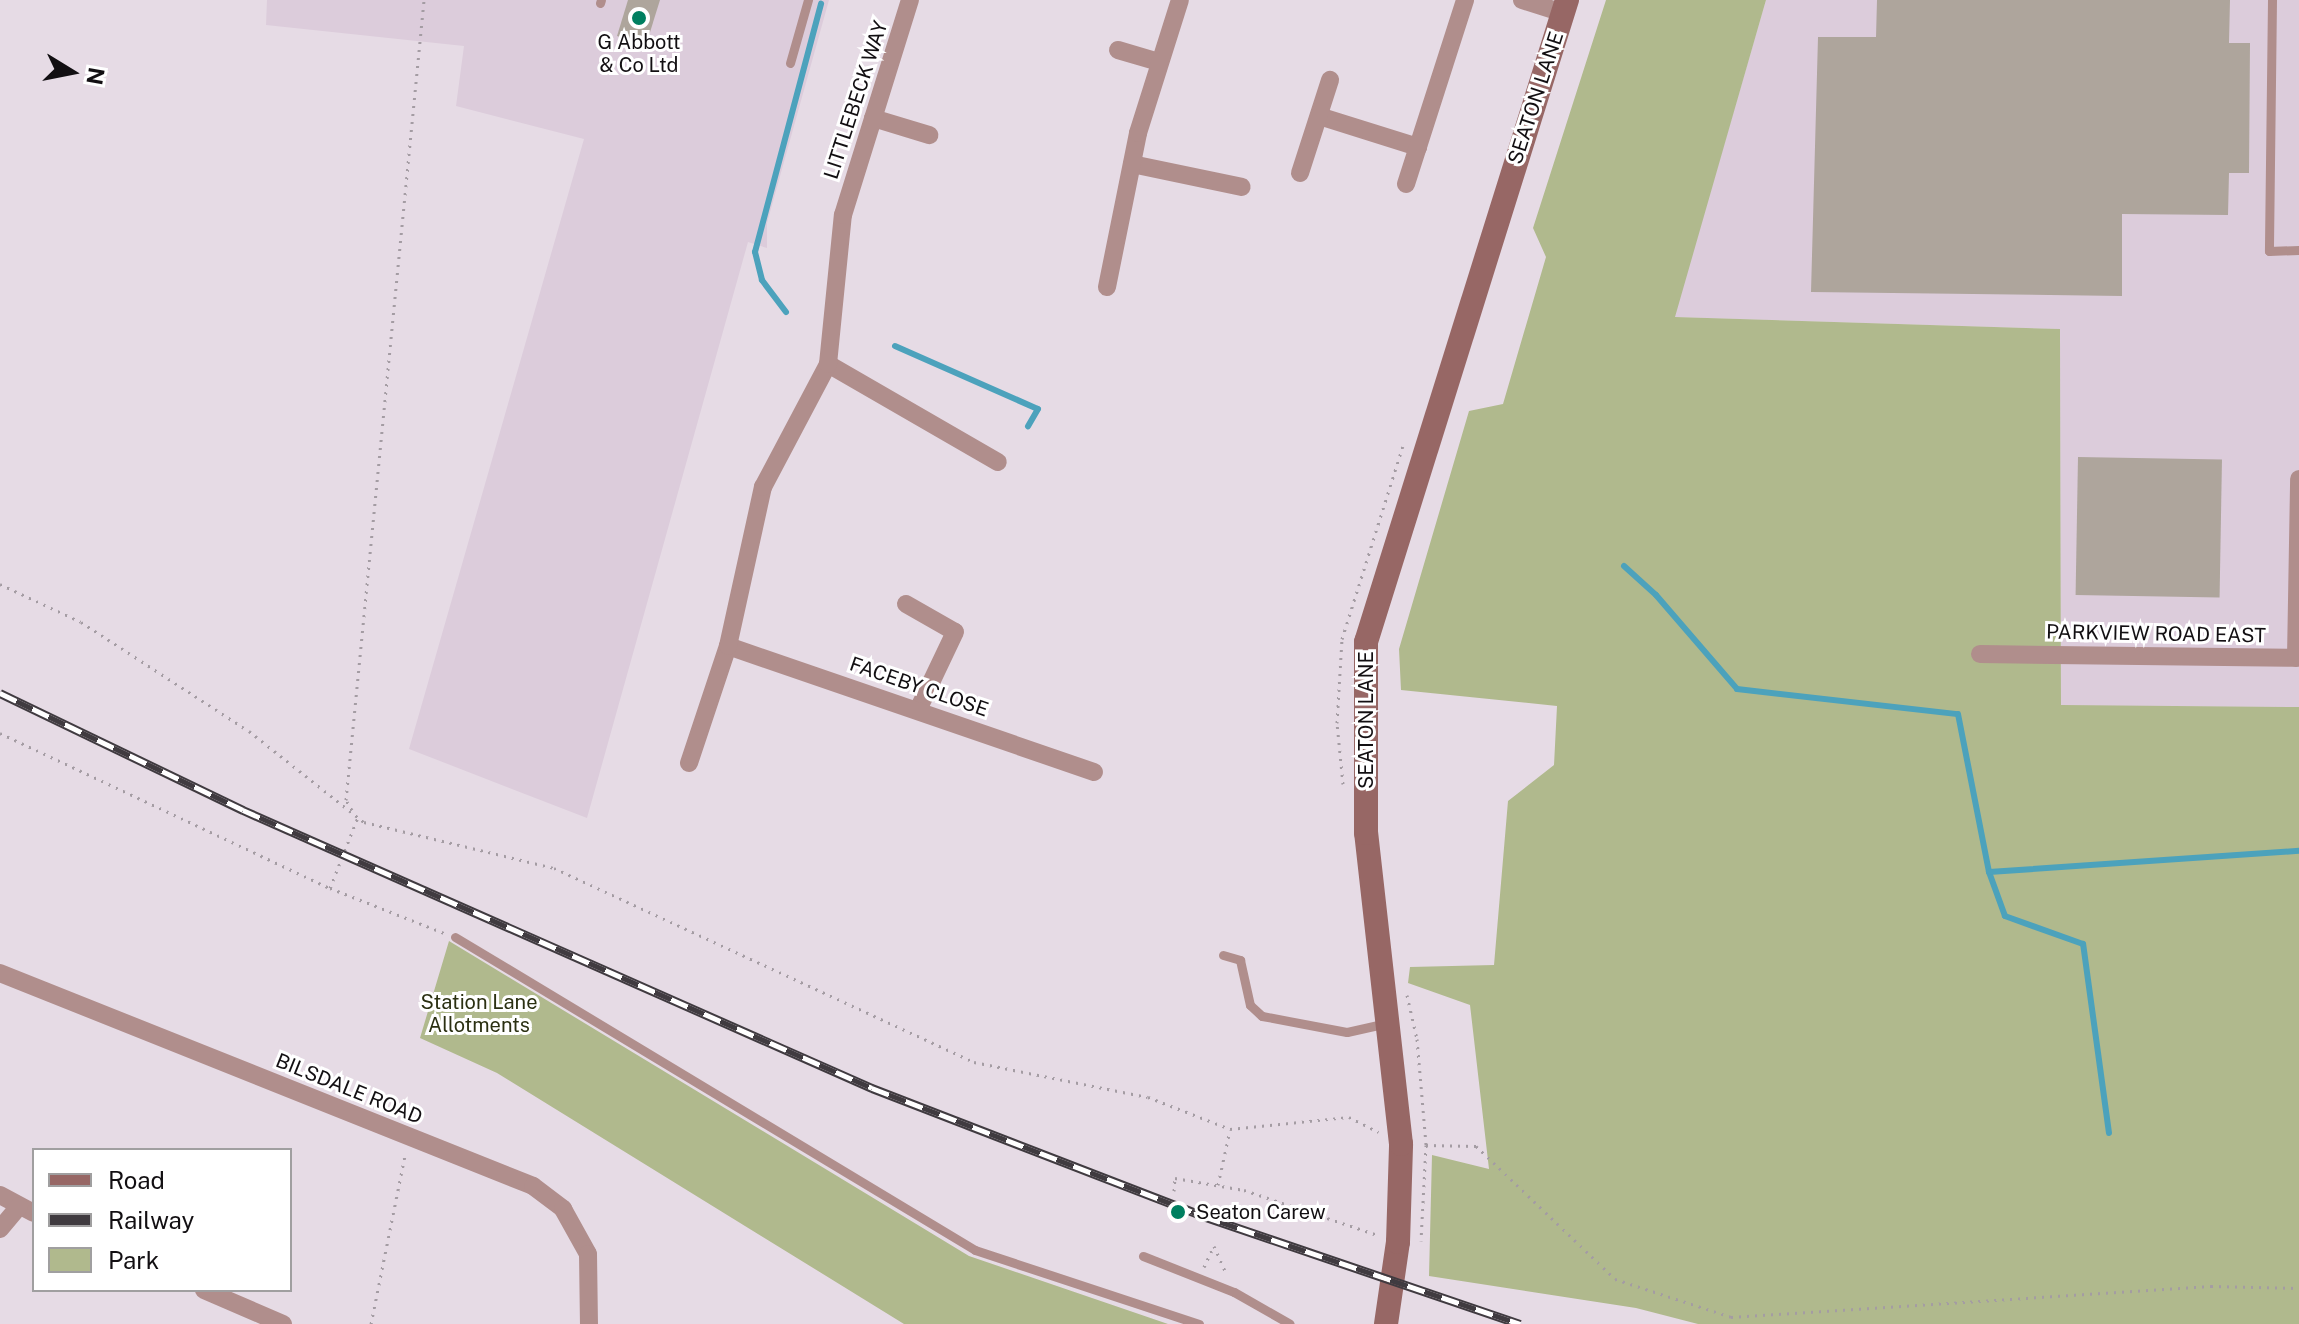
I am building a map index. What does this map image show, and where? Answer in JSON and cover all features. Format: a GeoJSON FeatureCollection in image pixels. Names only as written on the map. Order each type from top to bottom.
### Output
{"type":"FeatureCollection","features":[{"type":"Feature","properties":{"kind":"main road","name":"SEATON LANE"},"geometry":{"type":"LineString","coordinates":[[1386,1324],[1398,1242],[1401,1144],[1366,833],[1366,642],[1565,6]]}},
{"type":"Feature","properties":{"kind":"street","name":"LITTLEBECK WAY"},"geometry":{"type":"LineString","coordinates":[[828,364],[843,215],[910,0]]}},
{"type":"Feature","properties":{"kind":"street"},"geometry":{"type":"LineString","coordinates":[[1107,287],[1132,164],[1159,62],[1180,0]]}},
{"type":"Feature","properties":{"kind":"street"},"geometry":{"type":"LineString","coordinates":[[1406,184],[1465,0]]}},
{"type":"Feature","properties":{"kind":"street"},"geometry":{"type":"LineString","coordinates":[[1522,0],[1565,6]]}},
{"type":"Feature","properties":{"kind":"street"},"geometry":{"type":"LineString","coordinates":[[1118,50],[1159,62]]}},
{"type":"Feature","properties":{"kind":"street"},"geometry":{"type":"LineString","coordinates":[[1300,173],[1330,80]]}},
{"type":"Feature","properties":{"kind":"street"},"geometry":{"type":"LineString","coordinates":[[1319,116],[1418,147]]}},
{"type":"Feature","properties":{"kind":"street"},"geometry":{"type":"LineString","coordinates":[[873,118],[929,135]]}},
{"type":"Feature","properties":{"kind":"street"},"geometry":{"type":"LineString","coordinates":[[1132,164],[1242,187]]}},
{"type":"Feature","properties":{"kind":"street"},"geometry":{"type":"LineString","coordinates":[[689,763],[728,646],[763,487],[828,364],[998,462]]}},
{"type":"Feature","properties":{"kind":"street","name":"PARKVIEW ROAD EAST"},"geometry":{"type":"LineString","coordinates":[[1980,654],[2296,658],[2299,479]]}},
{"type":"Feature","properties":{"kind":"street"},"geometry":{"type":"LineString","coordinates":[[906,604],[955,632],[918,710]]}},
{"type":"Feature","properties":{"kind":"street","name":"FACEBY CLOSE"},"geometry":{"type":"LineString","coordinates":[[728,646],[1094,772]]}},
{"type":"Feature","properties":{"kind":"street","name":"BILSDALE ROAD"},"geometry":{"type":"LineString","coordinates":[[0,973],[533,1186],[563,1209],[588,1254],[589,1324]]}},
{"type":"Feature","properties":{"kind":"street"},"geometry":{"type":"LineString","coordinates":[[0,1195],[26,1210],[0,1229]]}},
{"type":"Feature","properties":{"kind":"street"},"geometry":{"type":"LineString","coordinates":[[209,1292],[283,1324]]}},
{"type":"Feature","properties":{"kind":"lane"},"geometry":{"type":"LineString","coordinates":[[790,63],[808,0]]}},
{"type":"Feature","properties":{"kind":"lane"},"geometry":{"type":"LineString","coordinates":[[2272,0],[2269,251],[2299,250]]}},
{"type":"Feature","properties":{"kind":"lane"},"geometry":{"type":"LineString","coordinates":[[455,937],[975,1250],[1199,1324]]}},
{"type":"Feature","properties":{"kind":"lane"},"geometry":{"type":"LineString","coordinates":[[1223,955],[1240,960],[1250,1005],[1262,1016],[1336,1031],[1387,1023]]}},
{"type":"Feature","properties":{"kind":"lane"},"geometry":{"type":"LineString","coordinates":[[1143,1256],[1234,1292],[1290,1324]]}},
{"type":"Feature","properties":{"kind":"path"},"geometry":{"type":"LineString","coordinates":[[356,815],[346,800],[424,0]]}},
{"type":"Feature","properties":{"kind":"path"},"geometry":{"type":"LineString","coordinates":[[1345,799],[1337,723],[1342,639],[1405,439]]}},
{"type":"Feature","properties":{"kind":"path"},"geometry":{"type":"LineString","coordinates":[[0,584],[81,622],[249,731],[364,822],[554,868],[974,1062],[1148,1097],[1230,1129],[1349,1117],[1386,1136],[1383,1120]]}},
{"type":"Feature","properties":{"kind":"path"},"geometry":{"type":"LineString","coordinates":[[0,733],[330,888],[455,937]]}},
{"type":"Feature","properties":{"kind":"path"},"geometry":{"type":"LineString","coordinates":[[330,888],[356,815]]}},
{"type":"Feature","properties":{"kind":"path"},"geometry":{"type":"LineString","coordinates":[[1218,1185],[1230,1129]]}},
{"type":"Feature","properties":{"kind":"path"},"geometry":{"type":"LineString","coordinates":[[371,1324],[408,1136]]}},
{"type":"Feature","properties":{"kind":"path"},"geometry":{"type":"LineString","coordinates":[[1426,1145],[1476,1146],[1615,1279],[1731,1317],[2211,1286],[2299,1288]]}},
{"type":"Feature","properties":{"kind":"path"},"geometry":{"type":"LineString","coordinates":[[1174,1191],[1175,1178],[1218,1185],[1386,1238]]}},
{"type":"Feature","properties":{"kind":"path"},"geometry":{"type":"LineString","coordinates":[[1199,1277],[1214,1246],[1234,1292]]}},
{"type":"Feature","properties":{"kind":"shaded area"},"geometry":{"type":"Polygon","coordinates":[[[267,0],[829,0],[767,223],[767,248],[748,242],[587,818],[409,749],[584,139],[456,106],[464,46],[266,25],[267,0]]]}},
{"type":"Feature","properties":{"kind":"shaded area"},"geometry":{"type":"Polygon","coordinates":[[[1766,0],[2299,0],[2299,707],[2061,706],[2060,329],[1674,317],[1766,0]]]}},
{"type":"Feature","properties":{"kind":"green space"},"geometry":{"type":"Polygon","coordinates":[[[1606,0],[1766,0],[1675,317],[2060,329],[2061,705],[2299,707],[2299,1324],[1698,1324],[1636,1308],[1429,1276],[1432,1155],[1489,1169],[1470,1005],[1408,983],[1410,967],[1494,965],[1508,801],[1554,765],[1557,706],[1401,690],[1399,649],[1469,411],[1503,404],[1546,257],[1533,228],[1606,0]]]}},
{"type":"Feature","properties":{"kind":"green space","name":"Station Lane Allotments"},"geometry":{"type":"Polygon","coordinates":[[[449,941],[969,1256],[1168,1324],[904,1324],[497,1073],[420,1038],[449,941]]]}},
{"type":"Feature","properties":{"kind":"building","name":"G Abbott & Co Ltd"},"geometry":{"type":"Polygon","coordinates":[[[628,0],[660,0],[646,45],[617,36],[628,0]]]}},
{"type":"Feature","properties":{"kind":"building"},"geometry":{"type":"Polygon","coordinates":[[[1877,0],[2230,0],[2229,43],[2250,43],[2249,173],[2229,173],[2228,215],[2122,214],[2122,296],[1811,292],[1818,37],[1876,37],[1877,0]]]}},
{"type":"Feature","properties":{"kind":"building"},"geometry":{"type":"Polygon","coordinates":[[[2078,457],[2222,460],[2220,597],[2076,595],[2078,457]]]}},
{"type":"Feature","properties":{"kind":"waterway"},"geometry":{"type":"LineString","coordinates":[[786,312],[762,280],[755,252],[821,4]]}},
{"type":"Feature","properties":{"kind":"waterway"},"geometry":{"type":"LineString","coordinates":[[895,346],[1038,409],[1028,426]]}},
{"type":"Feature","properties":{"kind":"waterway"},"geometry":{"type":"LineString","coordinates":[[1624,566],[1656,595],[1737,689],[1958,714],[1989,872]]}},
{"type":"Feature","properties":{"kind":"waterway"},"geometry":{"type":"LineString","coordinates":[[2109,1133],[2083,944],[2005,916],[1989,872],[2299,851]]}},
{"type":"Feature","properties":{"kind":"railway"},"geometry":{"type":"LineString","coordinates":[[0,693],[243,810],[872,1088],[1203,1216],[1520,1324]]}},
{"type":"Feature","properties":{"kind":"place","name":"G Abbott & Co Ltd"},"geometry":{"type":"Point","coordinates":[639,18]}},
{"type":"Feature","properties":{"kind":"place","name":"Seaton Carew"},"geometry":{"type":"Point","coordinates":[1178,1212]}}]}
